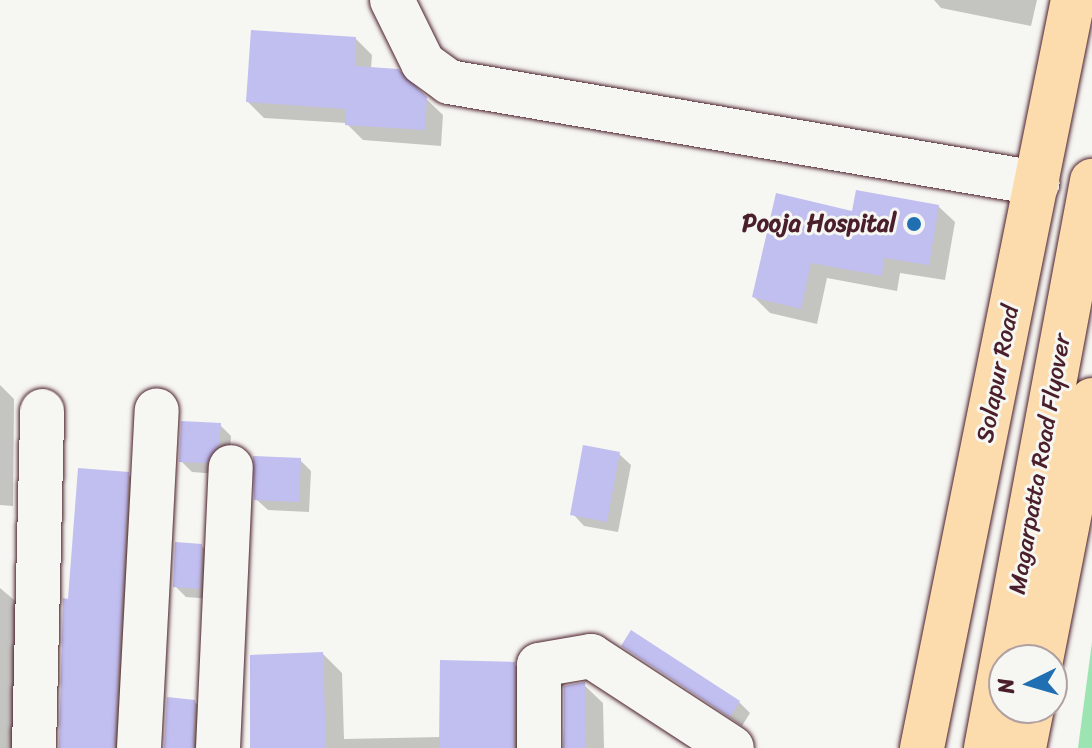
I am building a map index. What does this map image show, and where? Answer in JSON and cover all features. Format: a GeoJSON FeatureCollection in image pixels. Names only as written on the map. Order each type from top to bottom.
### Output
{"type":"FeatureCollection","features":[{"type":"Feature","properties":{"kind":"highway","name":"Solapur Road"},"geometry":{"type":"LineString","coordinates":[[922,748],[1073,0]]}},
{"type":"Feature","properties":{"kind":"highway","name":"Magarpatta Road Flyover"},"geometry":{"type":"LineString","coordinates":[[986,748],[1092,181]]}},
{"type":"Feature","properties":{"kind":"highway"},"geometry":{"type":"LineString","coordinates":[[1044,644],[1092,400]]}},
{"type":"Feature","properties":{"kind":"highway"},"geometry":{"type":"LineString","coordinates":[[1024,748],[1029,724]]}},
{"type":"Feature","properties":{"kind":"street"},"geometry":{"type":"LineString","coordinates":[[393,0],[423,63],[449,82],[1037,183]]}},
{"type":"Feature","properties":{"kind":"street"},"geometry":{"type":"LineString","coordinates":[[139,748],[157,410]]}},
{"type":"Feature","properties":{"kind":"street"},"geometry":{"type":"LineString","coordinates":[[34,748],[42,411]]}},
{"type":"Feature","properties":{"kind":"street"},"geometry":{"type":"LineString","coordinates":[[218,748],[231,467]]}},
{"type":"Feature","properties":{"kind":"street"},"geometry":{"type":"LineString","coordinates":[[525,748],[530,656]]}},
{"type":"Feature","properties":{"kind":"street"},"geometry":{"type":"LineString","coordinates":[[539,748],[539,665],[591,656],[732,748]]}},
{"type":"Feature","properties":{"kind":"green space"},"geometry":{"type":"Polygon","coordinates":[[[1092,642],[1092,748],[1078,748],[1092,642]]]}},
{"type":"Feature","properties":{"kind":"building"},"geometry":{"type":"Polygon","coordinates":[[[251,30],[356,37],[355,66],[398,69],[427,97],[425,130],[345,125],[346,109],[246,102],[251,30]]]}},
{"type":"Feature","properties":{"kind":"building"},"geometry":{"type":"Polygon","coordinates":[[[856,190],[939,205],[929,265],[884,258],[882,276],[811,263],[801,309],[752,297],[776,193],[852,211],[856,190]]]}},
{"type":"Feature","properties":{"kind":"building"},"geometry":{"type":"Polygon","coordinates":[[[181,421],[221,423],[219,445],[207,463],[179,462],[181,421]]]}},
{"type":"Feature","properties":{"kind":"building"},"geometry":{"type":"Polygon","coordinates":[[[583,445],[620,452],[607,522],[570,515],[583,445]]]}},
{"type":"Feature","properties":{"kind":"building"},"geometry":{"type":"Polygon","coordinates":[[[253,456],[301,458],[299,502],[254,500],[253,456]]]}},
{"type":"Feature","properties":{"kind":"building"},"geometry":{"type":"Polygon","coordinates":[[[78,468],[129,472],[114,748],[59,748],[63,598],[68,599],[78,468]]]}},
{"type":"Feature","properties":{"kind":"building"},"geometry":{"type":"Polygon","coordinates":[[[175,542],[202,544],[200,589],[173,587],[175,542]]]}},
{"type":"Feature","properties":{"kind":"building"},"geometry":{"type":"Polygon","coordinates":[[[631,630],[740,701],[730,717],[621,646],[631,630]]]}},
{"type":"Feature","properties":{"kind":"building"},"geometry":{"type":"Polygon","coordinates":[[[323,652],[326,748],[250,748],[250,655],[323,652]]]}},
{"type":"Feature","properties":{"kind":"building"},"geometry":{"type":"Polygon","coordinates":[[[440,660],[515,662],[514,748],[439,748],[440,660]]]}},
{"type":"Feature","properties":{"kind":"building"},"geometry":{"type":"Polygon","coordinates":[[[585,682],[586,748],[564,748],[564,686],[585,682]]]}},
{"type":"Feature","properties":{"kind":"building"},"geometry":{"type":"Polygon","coordinates":[[[167,697],[195,700],[193,748],[164,748],[167,697]]]}},
{"type":"Feature","properties":{"kind":"place","name":"Pooja Hospital"},"geometry":{"type":"Point","coordinates":[914,224]}}]}
